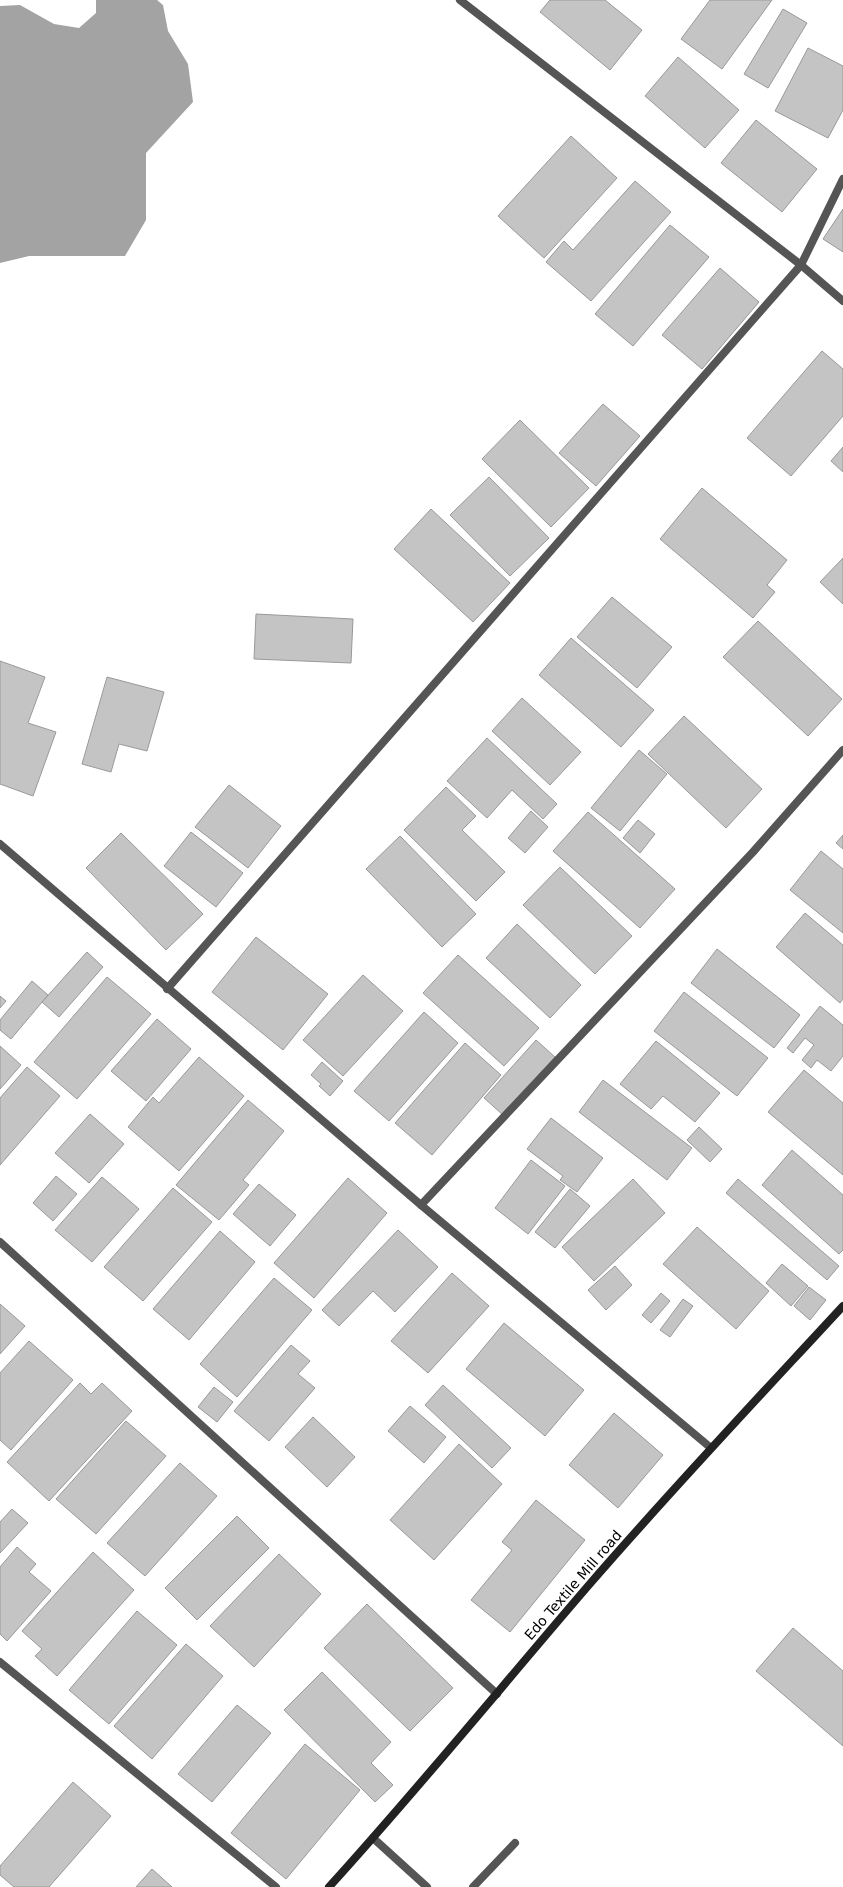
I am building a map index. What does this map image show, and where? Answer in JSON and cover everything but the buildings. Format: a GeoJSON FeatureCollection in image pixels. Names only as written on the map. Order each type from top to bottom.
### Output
{"type":"FeatureCollection","features":[{"type":"Feature","properties":{"kind":"street"},"geometry":{"type":"LineString","coordinates":[[460,0],[801,265],[843,300]]}},
{"type":"Feature","properties":{"kind":"street"},"geometry":{"type":"LineString","coordinates":[[167,989],[801,265],[843,179]]}},
{"type":"Feature","properties":{"kind":"street"},"geometry":{"type":"LineString","coordinates":[[421,1205],[753,852],[843,750]]}},
{"type":"Feature","properties":{"kind":"street"},"geometry":{"type":"LineString","coordinates":[[0,844],[167,989],[421,1205],[711,1448]]}},
{"type":"Feature","properties":{"kind":"street"},"geometry":{"type":"LineString","coordinates":[[0,1242],[497,1694]]}},
{"type":"Feature","properties":{"kind":"street","name":"Edo Textile Mill road"},"geometry":{"type":"LineString","coordinates":[[329,1887],[497,1694],[589,1585],[711,1448],[843,1306]]}},
{"type":"Feature","properties":{"kind":"street"},"geometry":{"type":"LineString","coordinates":[[0,1662],[276,1887]]}},
{"type":"Feature","properties":{"kind":"street"},"geometry":{"type":"LineString","coordinates":[[373,1838],[427,1887]]}},
{"type":"Feature","properties":{"kind":"street"},"geometry":{"type":"LineString","coordinates":[[473,1887],[515,1844]]}},
{"type":"Feature","properties":{"kind":"shaded area"},"geometry":{"type":"Polygon","coordinates":[[[96,0],[157,0],[163,5],[168,31],[188,64],[193,102],[146,153],[146,220],[125,256],[29,256],[0,263],[0,6],[20,5],[54,24],[79,28],[96,13],[96,0]]]}}]}
